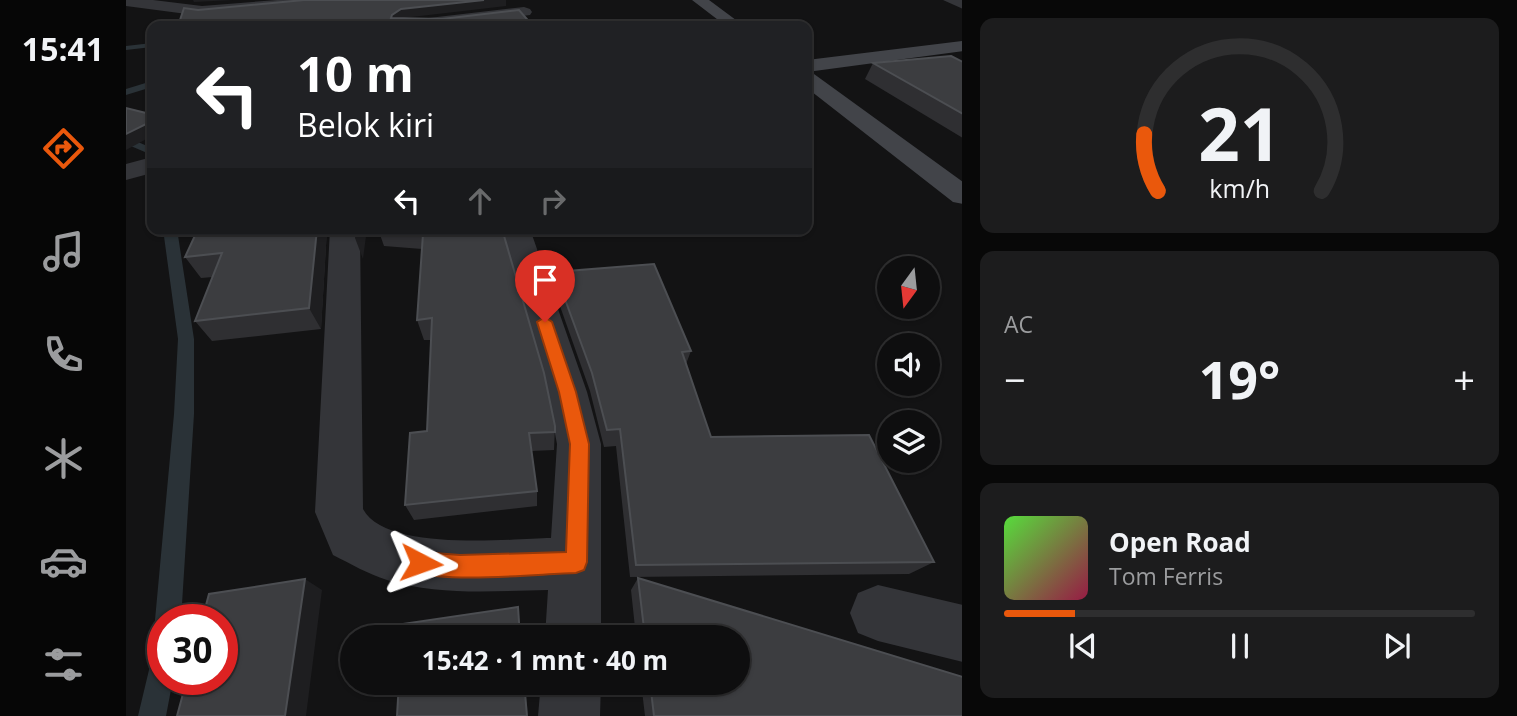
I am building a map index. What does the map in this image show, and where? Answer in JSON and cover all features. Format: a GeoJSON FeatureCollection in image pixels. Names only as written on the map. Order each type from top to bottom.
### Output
{"type":"FeatureCollection","features":[{"type":"Feature","properties":{"kind":"street"},"geometry":{"type":"LineString","coordinates":[[189,10],[214,0]]}},
{"type":"Feature","properties":{"kind":"street"},"geometry":{"type":"LineString","coordinates":[[126,1],[189,10],[219,10],[322,0]]}},
{"type":"Feature","properties":{"kind":"street"},"geometry":{"type":"LineString","coordinates":[[699,0],[729,21]]}},
{"type":"Feature","properties":{"kind":"street"},"geometry":{"type":"LineString","coordinates":[[950,0],[962,5]]}},
{"type":"Feature","properties":{"kind":"street"},"geometry":{"type":"LineString","coordinates":[[450,21],[525,13]]}},
{"type":"Feature","properties":{"kind":"street"},"geometry":{"type":"LineString","coordinates":[[812,65],[962,46]]}},
{"type":"Feature","properties":{"kind":"street"},"geometry":{"type":"LineString","coordinates":[[812,82],[962,196]]}},
{"type":"Feature","properties":{"kind":"street"},"geometry":{"type":"LineString","coordinates":[[345,235],[339,512],[351,537],[385,554],[421,563],[460,566],[576,562]]}},
{"type":"Feature","properties":{"kind":"street"},"geometry":{"type":"LineString","coordinates":[[517,235],[568,392],[579,444],[573,625]]}},
{"type":"Feature","properties":{"kind":"street"},"geometry":{"type":"LineString","coordinates":[[878,613],[962,634]]}},
{"type":"Feature","properties":{"kind":"street"},"geometry":{"type":"LineString","coordinates":[[569,716],[570,695]]}},
{"type":"Feature","properties":{"kind":"building"},"geometry":{"type":"Polygon","coordinates":[[[304,0],[484,0],[401,9],[391,18],[442,19],[519,10],[529,21],[180,21],[184,8],[198,10],[304,0]]]}},
{"type":"Feature","properties":{"kind":"building"},"geometry":{"type":"Polygon","coordinates":[[[951,56],[962,62],[962,113],[873,63],[951,56]]]}},
{"type":"Feature","properties":{"kind":"building"},"geometry":{"type":"Polygon","coordinates":[[[126,108],[146,113],[147,110],[147,124],[126,134],[126,108]]]}},
{"type":"Feature","properties":{"kind":"building"},"geometry":{"type":"Polygon","coordinates":[[[195,235],[316,235],[309,308],[195,321],[222,253],[185,257],[195,235]]]}},
{"type":"Feature","properties":{"kind":"building"},"geometry":{"type":"Polygon","coordinates":[[[423,235],[504,235],[544,373],[555,426],[555,432],[529,433],[537,491],[405,505],[410,433],[427,431],[432,318],[417,320],[423,235]]]}},
{"type":"Feature","properties":{"kind":"building"},"geometry":{"type":"Polygon","coordinates":[[[654,264],[691,351],[682,352],[711,437],[869,435],[877,451],[877,473],[888,473],[934,562],[636,565],[620,429],[607,430],[592,373],[555,272],[654,264]]]}},
{"type":"Feature","properties":{"kind":"building"},"geometry":{"type":"Polygon","coordinates":[[[638,578],[962,677],[962,716],[654,716],[652,695],[750,695],[750,625],[644,625],[638,578]]]}},
{"type":"Feature","properties":{"kind":"building"},"geometry":{"type":"Polygon","coordinates":[[[305,579],[285,716],[177,716],[183,695],[238,695],[238,604],[206,604],[209,594],[305,579]]]}},
{"type":"Feature","properties":{"kind":"building"},"geometry":{"type":"Polygon","coordinates":[[[518,607],[519,625],[402,624],[518,607]]]}},
{"type":"Feature","properties":{"kind":"building"},"geometry":{"type":"Polygon","coordinates":[[[398,695],[525,695],[527,716],[397,716],[398,695]]]}},
{"type":"Feature","properties":{"kind":"waterway"},"geometry":{"type":"LineString","coordinates":[[126,48],[147,46]]}},
{"type":"Feature","properties":{"kind":"waterway"},"geometry":{"type":"LineString","coordinates":[[126,92],[147,86]]}},
{"type":"Feature","properties":{"kind":"waterway"},"geometry":{"type":"LineString","coordinates":[[126,140],[147,150]]}},
{"type":"Feature","properties":{"kind":"waterway"},"geometry":{"type":"LineString","coordinates":[[169,604],[184,414],[186,339],[171,235]]}},
{"type":"Feature","properties":{"kind":"waterway"},"geometry":{"type":"LineString","coordinates":[[152,716],[156,695]]}},
{"type":"Feature","properties":{"kind":"route"},"geometry":{"type":"LineString","coordinates":[[421,563],[460,566],[576,562],[580,490],[579,444],[568,392],[545,322]]}}]}
